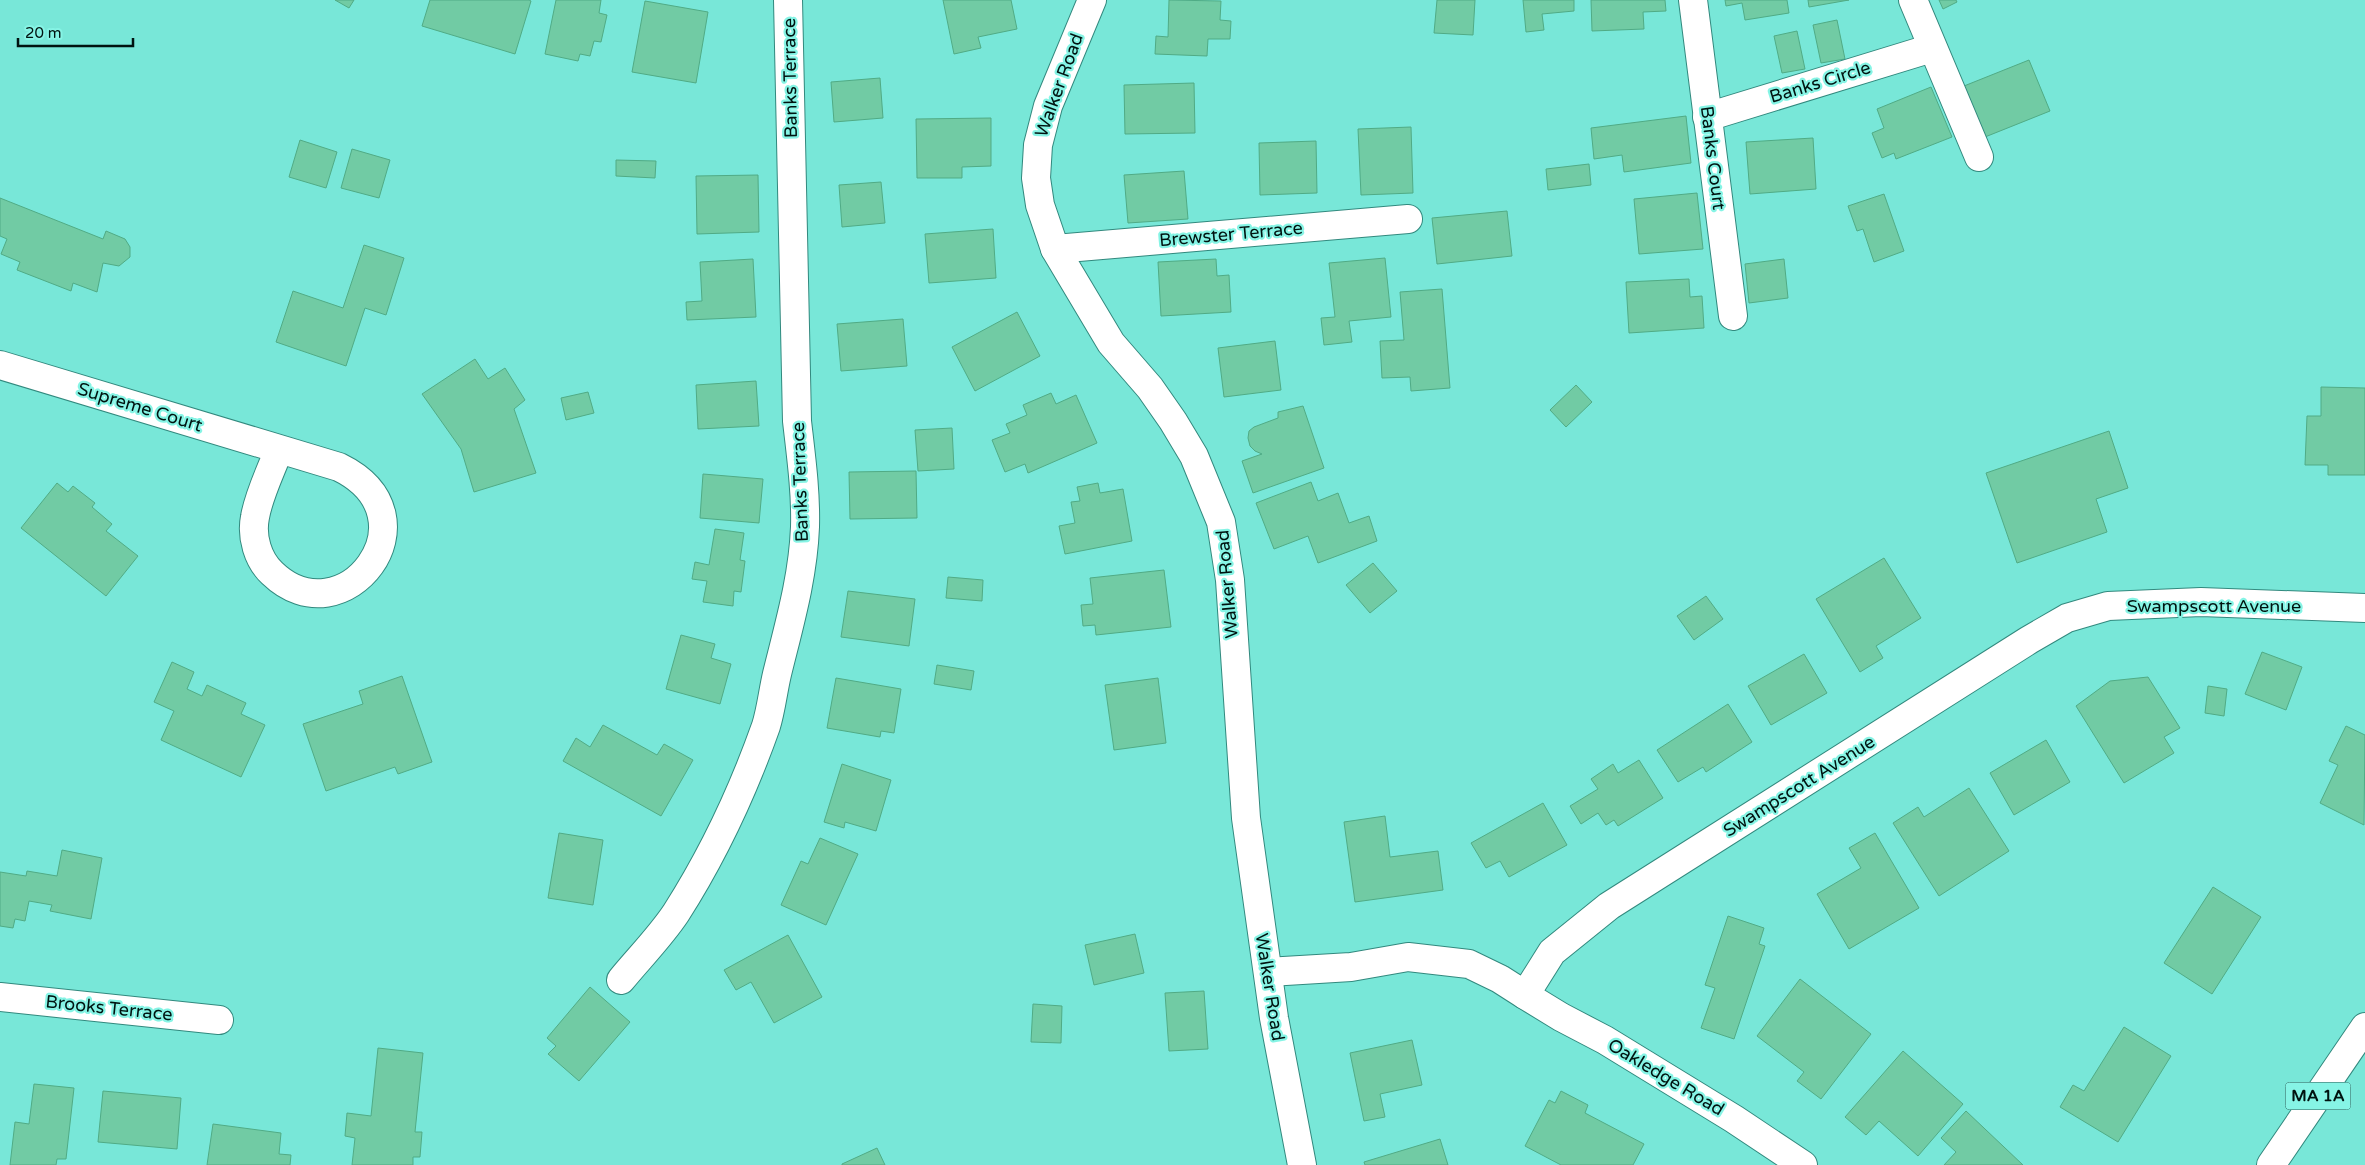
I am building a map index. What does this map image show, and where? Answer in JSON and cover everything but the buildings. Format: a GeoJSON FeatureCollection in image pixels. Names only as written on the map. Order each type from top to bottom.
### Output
{"type":"FeatureCollection","features":[{"type":"Feature","properties":{"kind":"main road","name":"Banks Terrace"},"geometry":{"type":"LineString","coordinates":[[621,980],[675,914],[710,855],[736,802],[766,724],[802,567],[805,525],[803,474],[797,421],[788,0]]}},
{"type":"Feature","properties":{"kind":"main road","name":"Walker Road"},"geometry":{"type":"LineString","coordinates":[[1092,0],[1048,106],[1038,145],[1036,178],[1040,205],[1055,249],[1111,343],[1150,388],[1194,456],[1221,522],[1230,580],[1246,818],[1274,1018],[1302,1165]]}},
{"type":"Feature","properties":{"kind":"main road","name":"Banks Court"},"geometry":{"type":"LineString","coordinates":[[1693,0],[1733,316]]}},
{"type":"Feature","properties":{"kind":"main road"},"geometry":{"type":"LineString","coordinates":[[1913,0],[1979,157]]}},
{"type":"Feature","properties":{"kind":"main road","name":"Banks Circle"},"geometry":{"type":"LineString","coordinates":[[1707,117],[1932,48]]}},
{"type":"Feature","properties":{"kind":"main road","name":"Brewster Terrace"},"geometry":{"type":"LineString","coordinates":[[1055,249],[1408,219]]}},
{"type":"Feature","properties":{"kind":"main road","name":"Supreme Court"},"geometry":{"type":"LineString","coordinates":[[0,365],[339,467],[352,473],[372,492],[379,505],[382,518],[381,546],[368,570],[346,587],[332,592],[304,592],[279,580],[261,559],[256,546],[254,518],[279,449]]}},
{"type":"Feature","properties":{"kind":"main road","name":"Swampscott Avenue"},"geometry":{"type":"LineString","coordinates":[[1525,995],[1552,952],[1609,906],[2029,640],[2067,618],[2108,606],[2182,602],[2365,608]]}},
{"type":"Feature","properties":{"kind":"main road"},"geometry":{"type":"LineString","coordinates":[[1268,972],[1352,967],[1408,958],[1469,964],[1500,979],[1525,995]]}},
{"type":"Feature","properties":{"kind":"main road","name":"Oakledge Road"},"geometry":{"type":"LineString","coordinates":[[1525,995],[1561,1017],[1606,1040],[1776,1145],[1802,1165]]}},
{"type":"Feature","properties":{"kind":"main road","name":"Brooks Terrace"},"geometry":{"type":"LineString","coordinates":[[0,997],[219,1020]]}},
{"type":"Feature","properties":{"kind":"main road","name":"MA 1A"},"geometry":{"type":"LineString","coordinates":[[2270,1165],[2365,1027]]}}]}
